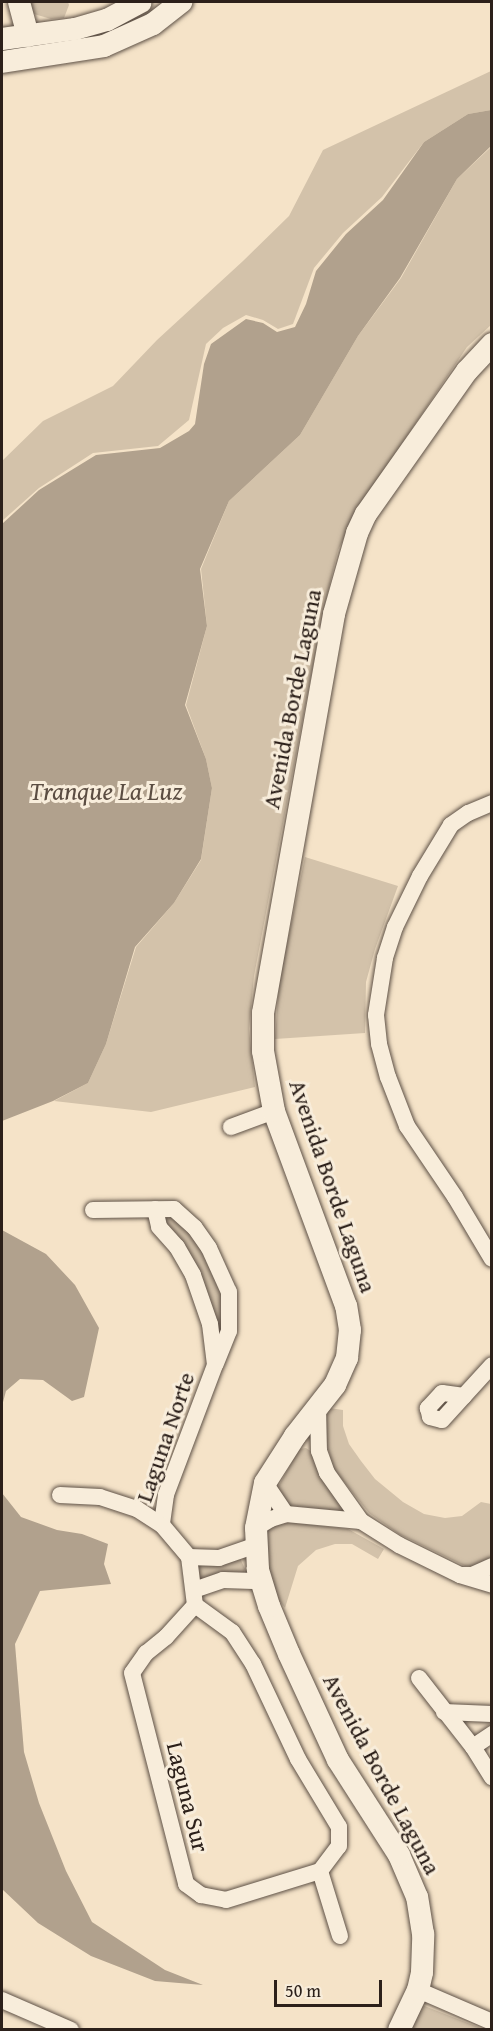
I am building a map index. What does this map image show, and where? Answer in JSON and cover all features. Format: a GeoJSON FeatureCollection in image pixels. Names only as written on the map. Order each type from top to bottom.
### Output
{"type":"FeatureCollection","features":[{"type":"Feature","properties":{"kind":"street"},"geometry":{"type":"LineString","coordinates":[[19,2],[28,36]]}},
{"type":"Feature","properties":{"kind":"street"},"geometry":{"type":"LineString","coordinates":[[2,39],[75,29],[108,20],[141,2]]}},
{"type":"Feature","properties":{"kind":"street"},"geometry":{"type":"LineString","coordinates":[[2,62],[104,46],[153,24],[181,2]]}},
{"type":"Feature","properties":{"kind":"street","name":"Avenida Borde Laguna"},"geometry":{"type":"LineString","coordinates":[[399,2030],[418,1990],[422,1972],[423,1934],[412,1882],[399,1855],[338,1760],[305,1690],[261,1581],[256,1536],[265,1483],[295,1436],[335,1385],[344,1365],[349,1344],[349,1318],[274,1111],[263,1051],[264,995],[334,614],[346,566],[366,514],[467,371],[492,344]]}},
{"type":"Feature","properties":{"kind":"street"},"geometry":{"type":"LineString","coordinates":[[492,803],[468,813],[451,825],[420,876],[395,927],[385,958],[376,1015],[379,1044],[388,1077],[407,1126],[455,1197],[492,1259]]}},
{"type":"Feature","properties":{"kind":"street"},"geometry":{"type":"LineString","coordinates":[[231,1127],[274,1111]]}},
{"type":"Feature","properties":{"kind":"street","name":"Laguna Norte"},"geometry":{"type":"LineString","coordinates":[[155,1209],[159,1227],[177,1247],[193,1275],[210,1324],[215,1365]]}},
{"type":"Feature","properties":{"kind":"street","name":"Laguna Norte"},"geometry":{"type":"LineString","coordinates":[[93,1210],[174,1209],[195,1228],[209,1248],[229,1293],[229,1331],[166,1495],[162,1525]]}},
{"type":"Feature","properties":{"kind":"street"},"geometry":{"type":"LineString","coordinates":[[464,1396],[492,1365]]}},
{"type":"Feature","properties":{"kind":"street"},"geometry":{"type":"LineString","coordinates":[[318,1408],[319,1451],[337,1490],[361,1521],[399,1545],[460,1575],[492,1585]]}},
{"type":"Feature","properties":{"kind":"street"},"geometry":{"type":"LineString","coordinates":[[295,1436],[319,1451]]}},
{"type":"Feature","properties":{"kind":"street"},"geometry":{"type":"LineString","coordinates":[[265,1483],[286,1514]]}},
{"type":"Feature","properties":{"kind":"street","name":"Laguna Norte"},"geometry":{"type":"LineString","coordinates":[[60,1495],[100,1497],[137,1509],[162,1525],[189,1557]]}},
{"type":"Feature","properties":{"kind":"street"},"geometry":{"type":"LineString","coordinates":[[340,1936],[320,1871],[339,1846],[339,1827],[298,1759],[253,1664],[232,1632],[194,1598],[189,1557],[219,1558],[256,1536],[271,1518],[286,1514],[361,1521]]}},
{"type":"Feature","properties":{"kind":"street"},"geometry":{"type":"LineString","coordinates":[[460,1575],[472,1575],[492,1566]]}},
{"type":"Feature","properties":{"kind":"street"},"geometry":{"type":"LineString","coordinates":[[194,1598],[223,1580],[261,1581]]}},
{"type":"Feature","properties":{"kind":"street","name":"Laguna Sur"},"geometry":{"type":"LineString","coordinates":[[194,1598],[166,1637],[146,1653],[132,1673],[186,1884],[201,1895],[226,1900],[320,1871]]}},
{"type":"Feature","properties":{"kind":"street"},"geometry":{"type":"LineString","coordinates":[[419,1678],[473,1747],[492,1777]]}},
{"type":"Feature","properties":{"kind":"street"},"geometry":{"type":"LineString","coordinates":[[444,1712],[492,1714]]}},
{"type":"Feature","properties":{"kind":"street"},"geometry":{"type":"LineString","coordinates":[[473,1747],[492,1734]]}},
{"type":"Feature","properties":{"kind":"street"},"geometry":{"type":"LineString","coordinates":[[418,1990],[492,2022]]}},
{"type":"Feature","properties":{"kind":"street"},"geometry":{"type":"LineString","coordinates":[[2,2000],[71,2030]]}},
{"type":"Feature","properties":{"kind":"shaded area"},"geometry":{"type":"Polygon","coordinates":[[[27,2],[68,2],[69,5],[64,18],[51,19],[34,14],[27,2]]]}},
{"type":"Feature","properties":{"kind":"shaded area"},"geometry":{"type":"Polygon","coordinates":[[[491,71],[491,110],[468,114],[424,142],[382,197],[343,233],[314,268],[293,324],[278,329],[263,320],[246,315],[223,328],[206,344],[189,420],[158,446],[93,453],[39,488],[2,521],[2,461],[43,421],[113,386],[157,340],[243,261],[289,216],[323,150],[491,71]]]}},
{"type":"Feature","properties":{"kind":"shaded area"},"geometry":{"type":"Polygon","coordinates":[[[491,147],[491,325],[467,347],[362,503],[338,550],[323,613],[254,976],[249,1029],[255,1087],[151,1112],[54,1101],[88,1083],[106,1044],[136,947],[174,903],[201,860],[212,788],[206,759],[186,705],[207,626],[201,569],[229,501],[300,435],[358,336],[401,278],[457,179],[491,147]]]}},
{"type":"Feature","properties":{"kind":"shaded area"},"geometry":{"type":"Polygon","coordinates":[[[305,857],[398,886],[375,949],[366,982],[365,1033],[275,1039],[279,982],[305,857]]]}},
{"type":"Feature","properties":{"kind":"shaded area"},"geometry":{"type":"Polygon","coordinates":[[[168,1215],[175,1216],[204,1249],[223,1301],[223,1329],[215,1329],[164,1221],[168,1215]]]}},
{"type":"Feature","properties":{"kind":"shaded area"},"geometry":{"type":"Polygon","coordinates":[[[329,1408],[343,1410],[343,1426],[349,1444],[375,1479],[403,1502],[424,1514],[445,1518],[462,1516],[481,1502],[491,1504],[491,1558],[476,1566],[465,1566],[399,1534],[369,1513],[333,1468],[323,1430],[329,1408]]]}},
{"type":"Feature","properties":{"kind":"shaded area"},"geometry":{"type":"Polygon","coordinates":[[[306,1448],[312,1452],[342,1505],[339,1511],[290,1506],[277,1489],[299,1449],[306,1448]]]}},
{"type":"Feature","properties":{"kind":"shaded area"},"geometry":{"type":"Polygon","coordinates":[[[285,1522],[348,1529],[384,1549],[378,1559],[352,1544],[335,1544],[316,1550],[298,1566],[285,1608],[278,1599],[264,1556],[266,1527],[285,1522]]]}},
{"type":"Feature","properties":{"kind":"shaded area"},"geometry":{"type":"Polygon","coordinates":[[[240,1558],[245,1569],[243,1574],[200,1581],[198,1566],[240,1558]]]}},
{"type":"Feature","properties":{"kind":"shaded area"},"geometry":{"type":"Polygon","coordinates":[[[422,2005],[483,2029],[404,2030],[422,2005]]]}},
{"type":"Feature","properties":{"kind":"water","name":"Tranque La Luz"},"geometry":{"type":"Polygon","coordinates":[[[491,110],[491,146],[457,179],[400,278],[358,336],[300,435],[229,501],[200,569],[207,626],[185,705],[206,759],[212,788],[201,859],[174,903],[135,947],[106,1044],[88,1083],[53,1101],[2,1121],[2,524],[39,490],[96,455],[160,448],[189,431],[195,424],[204,364],[211,344],[246,319],[263,323],[277,332],[295,327],[306,304],[316,271],[346,234],[383,200],[424,142],[468,114],[491,110]]]}},
{"type":"Feature","properties":{"kind":"water"},"geometry":{"type":"Polygon","coordinates":[[[2,1230],[46,1254],[75,1285],[99,1328],[84,1397],[72,1401],[43,1380],[20,1379],[6,1391],[2,1406],[2,1230]]]}},
{"type":"Feature","properties":{"kind":"water"},"geometry":{"type":"Polygon","coordinates":[[[2,1493],[21,1517],[57,1530],[82,1534],[108,1544],[104,1564],[111,1584],[40,1591],[15,1644],[24,1752],[39,1803],[66,1871],[92,1922],[165,1970],[203,1985],[155,1981],[91,1956],[38,1923],[2,1889],[2,1493]]]}}]}
